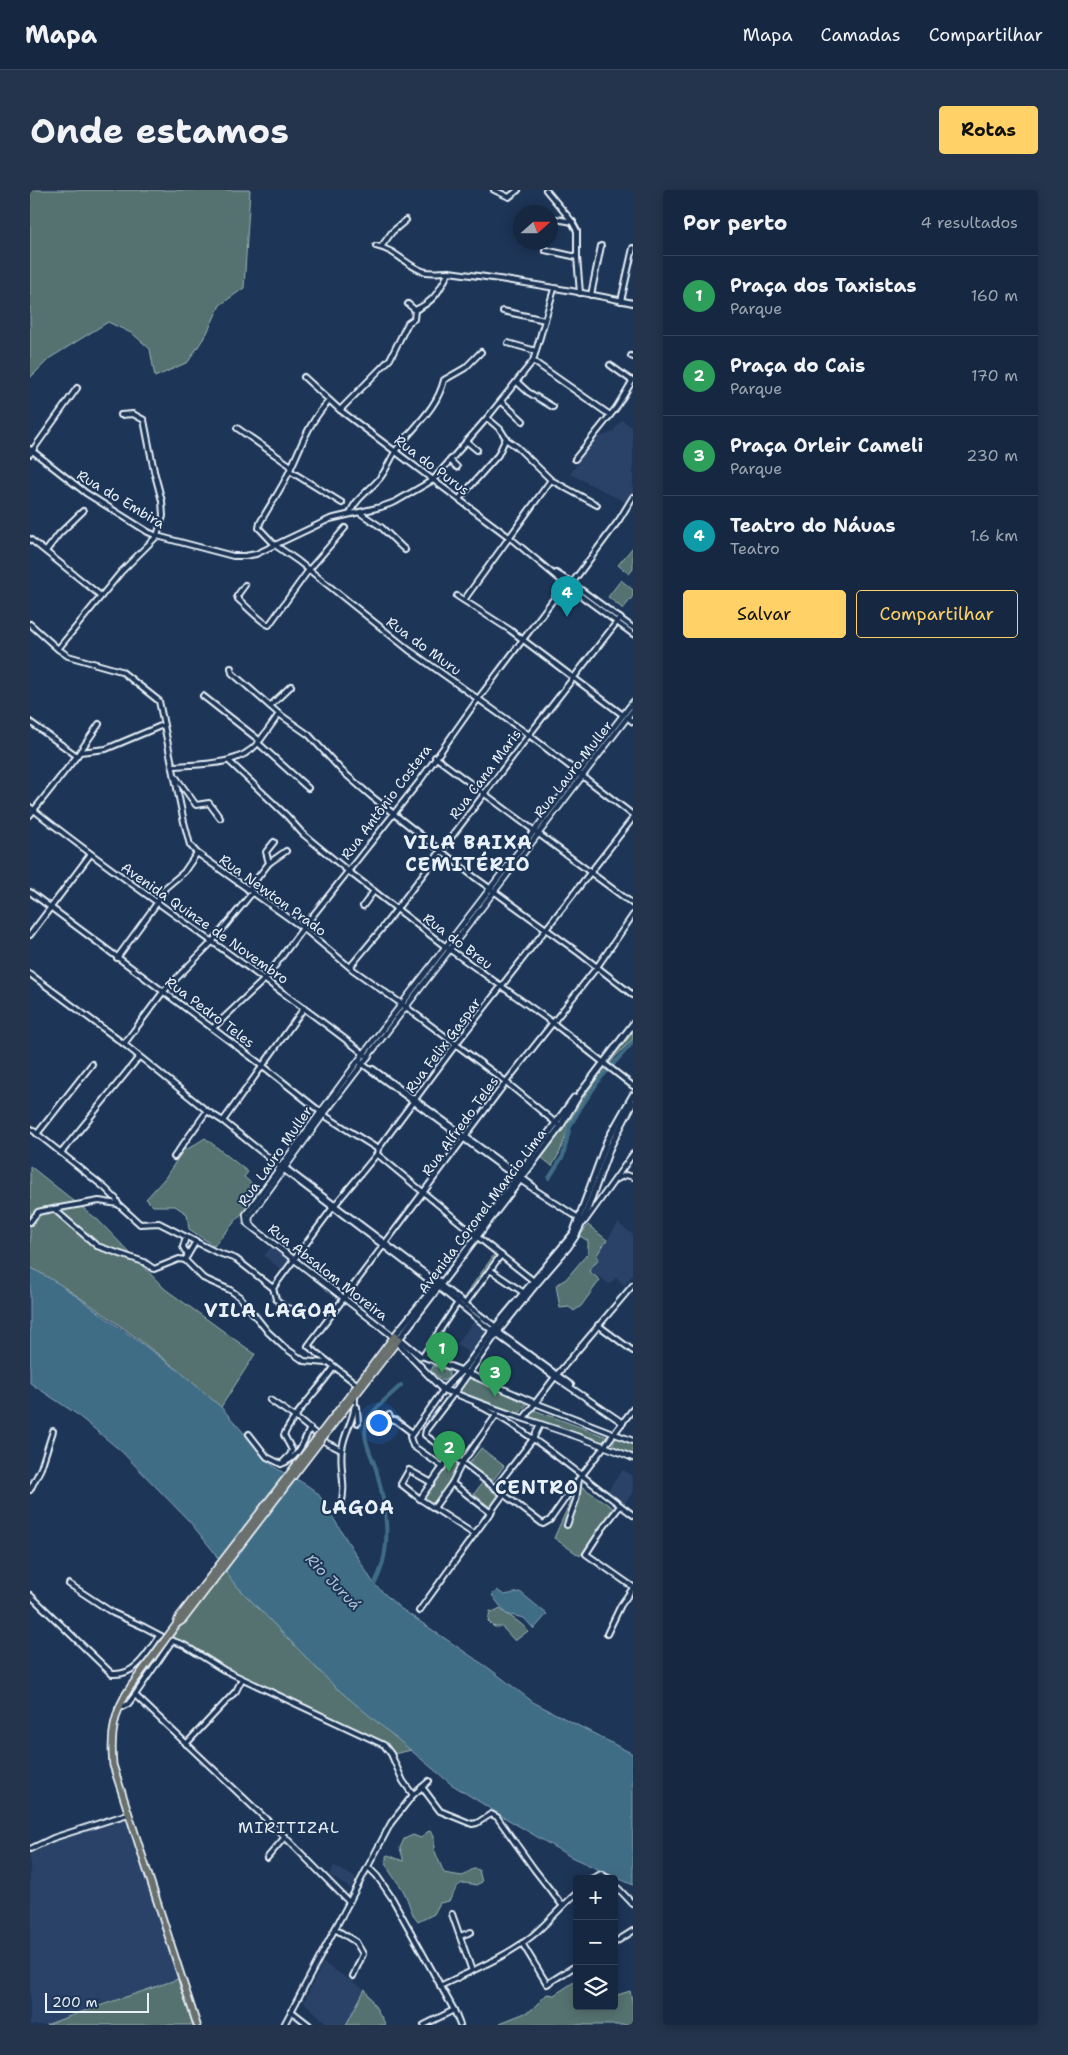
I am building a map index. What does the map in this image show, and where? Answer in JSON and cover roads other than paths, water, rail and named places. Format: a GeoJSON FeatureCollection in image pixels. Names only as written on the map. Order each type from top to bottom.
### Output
{"type":"FeatureCollection","features":[{"type":"Feature","properties":{"kind":"main road","name":"Avenida Coronel Mancio Lima"},"geometry":{"type":"LineString","coordinates":[[394,1338],[476,1236],[633,1024]]}},
{"type":"Feature","properties":{"kind":"main road"},"geometry":{"type":"LineString","coordinates":[[394,1338],[443,1390],[454,1393],[468,1364],[573,1234],[582,1220],[607,1141],[633,1096]]}},
{"type":"Feature","properties":{"kind":"main road"},"geometry":{"type":"LineString","coordinates":[[600,1168],[633,1103]]}},
{"type":"Feature","properties":{"kind":"main road"},"geometry":{"type":"LineString","coordinates":[[496,1331],[524,1293],[535,1282]]}},
{"type":"Feature","properties":{"kind":"main road"},"geometry":{"type":"LineString","coordinates":[[394,1338],[423,1357],[464,1372]]}},
{"type":"Feature","properties":{"kind":"main road"},"geometry":{"type":"LineString","coordinates":[[197,2025],[113,1765],[112,1734],[117,1710],[131,1686],[176,1625],[179,1616],[352,1398],[394,1338]]}},
{"type":"Feature","properties":{"kind":"main road"},"geometry":{"type":"LineString","coordinates":[[419,1364],[426,1364],[423,1357]]}},
{"type":"Feature","properties":{"kind":"main road"},"geometry":{"type":"LineString","coordinates":[[419,1364],[417,1360],[423,1357]]}},
{"type":"Feature","properties":{"kind":"main road"},"geometry":{"type":"LineString","coordinates":[[443,1390],[464,1372]]}},
{"type":"Feature","properties":{"kind":"street"},"geometry":{"type":"LineString","coordinates":[[494,190],[505,196],[514,194],[518,190]]}},
{"type":"Feature","properties":{"kind":"street"},"geometry":{"type":"LineString","coordinates":[[546,190],[573,222],[578,235],[577,257],[580,293]]}},
{"type":"Feature","properties":{"kind":"street"},"geometry":{"type":"LineString","coordinates":[[558,219],[573,222]]}},
{"type":"Feature","properties":{"kind":"street"},"geometry":{"type":"LineString","coordinates":[[406,220],[378,246],[397,254],[417,269],[432,272],[449,272],[633,303]]}},
{"type":"Feature","properties":{"kind":"street"},"geometry":{"type":"LineString","coordinates":[[591,295],[601,246]]}},
{"type":"Feature","properties":{"kind":"street"},"geometry":{"type":"LineString","coordinates":[[621,300],[633,248]]}},
{"type":"Feature","properties":{"kind":"street"},"geometry":{"type":"LineString","coordinates":[[545,250],[577,257]]}},
{"type":"Feature","properties":{"kind":"street"},"geometry":{"type":"LineString","coordinates":[[415,310],[429,304],[438,293],[449,272]]}},
{"type":"Feature","properties":{"kind":"street"},"geometry":{"type":"LineString","coordinates":[[434,480],[533,361],[554,289]]}},
{"type":"Feature","properties":{"kind":"street"},"geometry":{"type":"LineString","coordinates":[[408,304],[415,310]]}},
{"type":"Feature","properties":{"kind":"street"},"geometry":{"type":"LineString","coordinates":[[340,410],[390,359],[406,328],[414,319],[415,310]]}},
{"type":"Feature","properties":{"kind":"street"},"geometry":{"type":"LineString","coordinates":[[502,312],[545,320]]}},
{"type":"Feature","properties":{"kind":"street"},"geometry":{"type":"LineString","coordinates":[[508,343],[536,350]]}},
{"type":"Feature","properties":{"kind":"street"},"geometry":{"type":"LineString","coordinates":[[350,514],[355,504],[389,467],[396,451],[433,406],[439,397],[444,380],[465,368],[480,352]]}},
{"type":"Feature","properties":{"kind":"street"},"geometry":{"type":"LineString","coordinates":[[533,361],[610,415]]}},
{"type":"Feature","properties":{"kind":"street"},"geometry":{"type":"LineString","coordinates":[[575,458],[620,402],[632,380],[610,365]]}},
{"type":"Feature","properties":{"kind":"street","name":"Rua do Purus"},"geometry":{"type":"LineString","coordinates":[[304,377],[340,410],[460,499],[618,620],[633,634]]}},
{"type":"Feature","properties":{"kind":"street"},"geometry":{"type":"LineString","coordinates":[[517,382],[528,392],[553,407]]}},
{"type":"Feature","properties":{"kind":"street"},"geometry":{"type":"LineString","coordinates":[[31,451],[77,388]]}},
{"type":"Feature","properties":{"kind":"street"},"geometry":{"type":"LineString","coordinates":[[329,401],[314,418],[290,471],[342,503]]}},
{"type":"Feature","properties":{"kind":"street"},"geometry":{"type":"LineString","coordinates":[[501,401],[524,421]]}},
{"type":"Feature","properties":{"kind":"street"},"geometry":{"type":"LineString","coordinates":[[58,650],[130,562],[156,536],[162,521],[162,501],[149,451],[146,425],[144,420],[138,415],[121,415]]}},
{"type":"Feature","properties":{"kind":"street"},"geometry":{"type":"LineString","coordinates":[[487,418],[551,480],[598,505]]}},
{"type":"Feature","properties":{"kind":"street"},"geometry":{"type":"LineString","coordinates":[[238,428],[291,466]]}},
{"type":"Feature","properties":{"kind":"street"},"geometry":{"type":"LineString","coordinates":[[460,499],[498,455],[506,438]]}},
{"type":"Feature","properties":{"kind":"street"},"geometry":{"type":"LineString","coordinates":[[466,441],[477,450]]}},
{"type":"Feature","properties":{"kind":"street","name":"Rua do Embira"},"geometry":{"type":"LineString","coordinates":[[31,451],[86,493],[156,536],[240,556],[256,554],[323,522],[394,502],[434,480]]}},
{"type":"Feature","properties":{"kind":"street"},"geometry":{"type":"LineString","coordinates":[[450,460],[457,467]]}},
{"type":"Feature","properties":{"kind":"street","name":"Rua do Muru"},"geometry":{"type":"LineString","coordinates":[[290,471],[260,523],[259,528],[274,545],[409,650],[529,735],[633,816]]}},
{"type":"Feature","properties":{"kind":"street"},"geometry":{"type":"LineString","coordinates":[[464,600],[551,480]]}},
{"type":"Feature","properties":{"kind":"street","name":"Rua Antônio Costera"},"geometry":{"type":"LineString","coordinates":[[213,1028],[266,979],[392,813],[419,782],[435,757],[522,639],[619,520],[633,498]]}},
{"type":"Feature","properties":{"kind":"street"},"geometry":{"type":"LineString","coordinates":[[46,551],[59,534],[83,511]]}},
{"type":"Feature","properties":{"kind":"street"},"geometry":{"type":"LineString","coordinates":[[360,513],[381,527],[406,550]]}},
{"type":"Feature","properties":{"kind":"street"},"geometry":{"type":"LineString","coordinates":[[245,585],[237,596],[238,599],[263,624],[271,623],[308,571],[345,528]]}},
{"type":"Feature","properties":{"kind":"street"},"geometry":{"type":"LineString","coordinates":[[30,539],[101,596]]}},
{"type":"Feature","properties":{"kind":"street","name":"Rua Antônio Costera"},"geometry":{"type":"LineString","coordinates":[[568,582],[569,587]]}},
{"type":"Feature","properties":{"kind":"street","name":"Rua do Purus"},"geometry":{"type":"LineString","coordinates":[[569,587],[633,628]]}},
{"type":"Feature","properties":{"kind":"street"},"geometry":{"type":"LineString","coordinates":[[457,596],[502,624],[633,722]]}},
{"type":"Feature","properties":{"kind":"street","name":"Rua Cana Maris"},"geometry":{"type":"LineString","coordinates":[[350,967],[380,932],[618,620]]}},
{"type":"Feature","properties":{"kind":"street","name":"Rua Newton Prado"},"geometry":{"type":"LineString","coordinates":[[30,624],[58,650],[68,656],[114,668],[127,675],[159,701],[188,839],[190,845],[197,853],[303,928],[350,967],[506,1082],[558,1125]]}},
{"type":"Feature","properties":{"kind":"street"},"geometry":{"type":"LineString","coordinates":[[231,668],[234,675],[279,714],[309,735],[342,771],[392,813],[633,995]]}},
{"type":"Feature","properties":{"kind":"street"},"geometry":{"type":"LineString","coordinates":[[270,706],[291,686]]}},
{"type":"Feature","properties":{"kind":"street"},"geometry":{"type":"LineString","coordinates":[[202,696],[258,742],[308,788]]}},
{"type":"Feature","properties":{"kind":"street","name":"Rua Lauro Muller"},"geometry":{"type":"LineString","coordinates":[[253,1228],[246,1223],[246,1214],[283,1168],[361,1061],[625,716],[633,702]]}},
{"type":"Feature","properties":{"kind":"street","name":"Rua Lauro Muller"},"geometry":{"type":"LineString","coordinates":[[625,716],[633,710]]}},
{"type":"Feature","properties":{"kind":"street"},"geometry":{"type":"LineString","coordinates":[[174,766],[229,761],[258,742],[279,714]]}},
{"type":"Feature","properties":{"kind":"street"},"geometry":{"type":"LineString","coordinates":[[30,722],[79,754],[106,749],[163,725]]}},
{"type":"Feature","properties":{"kind":"street"},"geometry":{"type":"LineString","coordinates":[[30,815],[32,809],[79,754],[99,724]]}},
{"type":"Feature","properties":{"kind":"street"},"geometry":{"type":"LineString","coordinates":[[435,757],[633,904]]}},
{"type":"Feature","properties":{"kind":"street","name":"Rua do Breu"},"geometry":{"type":"LineString","coordinates":[[229,761],[288,816],[303,834],[348,871],[448,948],[553,1023],[602,1064],[633,1086]]}},
{"type":"Feature","properties":{"kind":"street"},"geometry":{"type":"LineString","coordinates":[[174,775],[196,805],[209,803],[220,818]]}},
{"type":"Feature","properties":{"kind":"street","name":"Avenida Quinze de Novembro"},"geometry":{"type":"LineString","coordinates":[[32,809],[90,855],[266,979],[343,1035],[366,1055]]}},
{"type":"Feature","properties":{"kind":"street","name":"Rua Felix Gaspar"},"geometry":{"type":"LineString","coordinates":[[273,1288],[378,1151],[456,1044],[633,816]]}},
{"type":"Feature","properties":{"kind":"street"},"geometry":{"type":"LineString","coordinates":[[269,863],[266,852],[274,842]]}},
{"type":"Feature","properties":{"kind":"street"},"geometry":{"type":"LineString","coordinates":[[248,890],[269,863],[286,850]]}},
{"type":"Feature","properties":{"kind":"street"},"geometry":{"type":"LineString","coordinates":[[117,958],[157,903],[165,888],[184,872],[197,853]]}},
{"type":"Feature","properties":{"kind":"street"},"geometry":{"type":"LineString","coordinates":[[30,935],[90,855]]}},
{"type":"Feature","properties":{"kind":"street"},"geometry":{"type":"LineString","coordinates":[[362,906],[374,891]]}},
{"type":"Feature","properties":{"kind":"street","name":"Rua Pedro Teles"},"geometry":{"type":"LineString","coordinates":[[30,892],[213,1028],[322,1113],[378,1151],[476,1236],[502,1254],[535,1282]]}},
{"type":"Feature","properties":{"kind":"street"},"geometry":{"type":"LineString","coordinates":[[124,1044],[163,992],[212,942],[252,893]]}},
{"type":"Feature","properties":{"kind":"street","name":"Rua Alfredo Teles"},"geometry":{"type":"LineString","coordinates":[[328,1363],[308,1348],[309,1344],[425,1193],[506,1082],[597,966],[633,915]]}},
{"type":"Feature","properties":{"kind":"street"},"geometry":{"type":"LineString","coordinates":[[30,974],[124,1044],[207,1111],[224,1122],[334,1208],[438,1284],[496,1331],[623,1423]]}},
{"type":"Feature","properties":{"kind":"street"},"geometry":{"type":"LineString","coordinates":[[224,1122],[304,1008]]}},
{"type":"Feature","properties":{"kind":"street"},"geometry":{"type":"LineString","coordinates":[[61,1153],[139,1057]]}},
{"type":"Feature","properties":{"kind":"street"},"geometry":{"type":"LineString","coordinates":[[361,1061],[414,1102],[542,1194],[582,1220],[612,1184],[633,1154]]}},
{"type":"Feature","properties":{"kind":"street"},"geometry":{"type":"LineString","coordinates":[[37,1134],[92,1064]]}},
{"type":"Feature","properties":{"kind":"street"},"geometry":{"type":"LineString","coordinates":[[174,1157],[207,1111]]}},
{"type":"Feature","properties":{"kind":"street"},"geometry":{"type":"LineString","coordinates":[[30,1128],[111,1193],[118,1204],[140,1224],[159,1223],[216,1252],[236,1259],[273,1288],[276,1299],[289,1310],[302,1307]]}},
{"type":"Feature","properties":{"kind":"street"},"geometry":{"type":"LineString","coordinates":[[612,1184],[622,1176],[633,1177]]}},
{"type":"Feature","properties":{"kind":"street"},"geometry":{"type":"LineString","coordinates":[[30,1222],[38,1212],[99,1201],[118,1204]]}},
{"type":"Feature","properties":{"kind":"street"},"geometry":{"type":"LineString","coordinates":[[54,1209],[97,1246],[144,1262],[154,1269],[179,1259],[186,1261],[205,1280],[230,1290],[240,1297],[268,1332],[284,1348],[304,1360],[328,1363],[359,1386]]}},
{"type":"Feature","properties":{"kind":"street","name":"Rua Absalom Moreira"},"geometry":{"type":"LineString","coordinates":[[253,1228],[394,1338]]}},
{"type":"Feature","properties":{"kind":"street"},"geometry":{"type":"LineString","coordinates":[[186,1237],[183,1247],[187,1254]]}},
{"type":"Feature","properties":{"kind":"street"},"geometry":{"type":"LineString","coordinates":[[186,1261],[187,1254],[196,1242]]}},
{"type":"Feature","properties":{"kind":"street"},"geometry":{"type":"LineString","coordinates":[[464,1305],[502,1254]]}},
{"type":"Feature","properties":{"kind":"street"},"geometry":{"type":"LineString","coordinates":[[490,1270],[524,1293]]}},
{"type":"Feature","properties":{"kind":"street"},"geometry":{"type":"LineString","coordinates":[[524,1418],[556,1375],[633,1285]]}},
{"type":"Feature","properties":{"kind":"street"},"geometry":{"type":"LineString","coordinates":[[423,1357],[459,1301]]}},
{"type":"Feature","properties":{"kind":"street"},"geometry":{"type":"LineString","coordinates":[[598,1325],[633,1351]]}},
{"type":"Feature","properties":{"kind":"street"},"geometry":{"type":"LineString","coordinates":[[281,1464],[290,1455],[292,1450],[284,1435],[295,1417],[322,1386],[334,1367]]}},
{"type":"Feature","properties":{"kind":"street"},"geometry":{"type":"LineString","coordinates":[[464,1372],[535,1403],[633,1440]]}},
{"type":"Feature","properties":{"kind":"street"},"geometry":{"type":"LineString","coordinates":[[443,1390],[411,1432],[410,1437],[413,1446],[443,1467]]}},
{"type":"Feature","properties":{"kind":"street"},"geometry":{"type":"LineString","coordinates":[[633,1409],[580,1478],[550,1520],[543,1524],[426,1436],[425,1433],[454,1393],[497,1414],[533,1438],[580,1478],[633,1515]]}},
{"type":"Feature","properties":{"kind":"street"},"geometry":{"type":"LineString","coordinates":[[463,1397],[605,1446],[633,1458]]}},
{"type":"Feature","properties":{"kind":"street"},"geometry":{"type":"LineString","coordinates":[[352,1398],[357,1404],[358,1423]]}},
{"type":"Feature","properties":{"kind":"street"},"geometry":{"type":"LineString","coordinates":[[341,1504],[344,1482],[341,1468],[342,1450],[355,1412],[352,1398]]}},
{"type":"Feature","properties":{"kind":"street"},"geometry":{"type":"LineString","coordinates":[[270,1400],[310,1428],[327,1443],[342,1450]]}},
{"type":"Feature","properties":{"kind":"street"},"geometry":{"type":"LineString","coordinates":[[434,1508],[452,1482],[462,1463],[497,1414]]}},
{"type":"Feature","properties":{"kind":"street"},"geometry":{"type":"LineString","coordinates":[[390,1415],[390,1420],[395,1420],[411,1432]]}},
{"type":"Feature","properties":{"kind":"street"},"geometry":{"type":"LineString","coordinates":[[494,1488],[533,1438],[540,1425]]}},
{"type":"Feature","properties":{"kind":"street"},"geometry":{"type":"LineString","coordinates":[[249,1434],[267,1456],[281,1464],[292,1460],[296,1456],[310,1428]]}},
{"type":"Feature","properties":{"kind":"street"},"geometry":{"type":"LineString","coordinates":[[30,1490],[41,1468],[53,1431]]}},
{"type":"Feature","properties":{"kind":"street"},"geometry":{"type":"LineString","coordinates":[[420,1499],[452,1455]]}},
{"type":"Feature","properties":{"kind":"street"},"geometry":{"type":"LineString","coordinates":[[432,1483],[409,1470],[401,1482],[402,1486],[420,1499],[474,1534]]}},
{"type":"Feature","properties":{"kind":"street"},"geometry":{"type":"LineString","coordinates":[[567,1525],[576,1500],[580,1478]]}},
{"type":"Feature","properties":{"kind":"street"},"geometry":{"type":"LineString","coordinates":[[452,1482],[491,1512]]}},
{"type":"Feature","properties":{"kind":"street"},"geometry":{"type":"LineString","coordinates":[[419,1611],[503,1495]]}},
{"type":"Feature","properties":{"kind":"street"},"geometry":{"type":"LineString","coordinates":[[607,1634],[617,1612],[633,1587],[586,1554],[604,1525],[620,1506]]}},
{"type":"Feature","properties":{"kind":"street"},"geometry":{"type":"LineString","coordinates":[[69,1584],[113,1614],[184,1646],[242,1679],[384,1745],[392,1754],[403,1781],[412,1795]]}},
{"type":"Feature","properties":{"kind":"street"},"geometry":{"type":"LineString","coordinates":[[30,1595],[112,1674],[130,1671],[141,1662],[159,1636]]}},
{"type":"Feature","properties":{"kind":"street"},"geometry":{"type":"LineString","coordinates":[[117,1710],[128,1704],[135,1696],[172,1641]]}},
{"type":"Feature","properties":{"kind":"street"},"geometry":{"type":"LineString","coordinates":[[186,1744],[236,1691],[242,1679]]}},
{"type":"Feature","properties":{"kind":"street"},"geometry":{"type":"LineString","coordinates":[[135,1696],[285,1837],[349,1902]]}},
{"type":"Feature","properties":{"kind":"street"},"geometry":{"type":"LineString","coordinates":[[284,2025],[391,1823],[412,1795],[429,1781]]}},
{"type":"Feature","properties":{"kind":"street"},"geometry":{"type":"LineString","coordinates":[[422,1787],[439,1812],[474,1824],[491,1814],[497,1817],[543,1882],[562,1905]]}},
{"type":"Feature","properties":{"kind":"street"},"geometry":{"type":"LineString","coordinates":[[30,1849],[53,1838],[128,1814]]}},
{"type":"Feature","properties":{"kind":"street"},"geometry":{"type":"LineString","coordinates":[[267,1858],[285,1837]]}},
{"type":"Feature","properties":{"kind":"street"},"geometry":{"type":"LineString","coordinates":[[368,1867],[377,1876],[392,1898],[454,2010],[460,2025]]}},
{"type":"Feature","properties":{"kind":"street"},"geometry":{"type":"LineString","coordinates":[[618,1888],[633,1904]]}},
{"type":"Feature","properties":{"kind":"street"},"geometry":{"type":"LineString","coordinates":[[440,1986],[472,1971],[522,1943],[540,1929],[562,1905],[573,1896]]}},
{"type":"Feature","properties":{"kind":"street"},"geometry":{"type":"LineString","coordinates":[[452,1914],[472,1971]]}},
{"type":"Feature","properties":{"kind":"street"},"geometry":{"type":"LineString","coordinates":[[335,1929],[356,1942],[363,1954],[354,1976]]}},
{"type":"Feature","properties":{"kind":"street"},"geometry":{"type":"LineString","coordinates":[[618,1940],[633,1931]]}},
{"type":"Feature","properties":{"kind":"street"},"geometry":{"type":"LineString","coordinates":[[460,1936],[471,1932]]}},
{"type":"Feature","properties":{"kind":"street"},"geometry":{"type":"LineString","coordinates":[[522,1943],[547,1984],[573,1968]]}},
{"type":"Feature","properties":{"kind":"street"},"geometry":{"type":"LineString","coordinates":[[424,2025],[454,2010]]}},
{"type":"Feature","properties":{"kind":"street"},"geometry":{"type":"LineString","coordinates":[[291,2011],[309,2025]]}},
{"type":"Feature","properties":{"kind":"water","name":"Rio Juruá"},"geometry":{"type":"Polygon","coordinates":[[[30,1267],[61,1285],[178,1370],[221,1407],[272,1465],[314,1490],[319,1495],[374,1584],[400,1608],[490,1669],[533,1702],[633,1754],[633,1885],[618,1878],[618,1875],[611,1875],[571,1857],[451,1784],[334,1686],[232,1581],[214,1552],[189,1521],[121,1451],[75,1413],[30,1383],[30,1267]]]}},
{"type":"Feature","properties":{"kind":"water"},"geometry":{"type":"Polygon","coordinates":[[[497,1590],[504,1595],[520,1592],[547,1614],[534,1629],[524,1618],[506,1614],[492,1595],[497,1590]]]}},
{"type":"Feature","properties":{"kind":"waterway"},"geometry":{"type":"LineString","coordinates":[[549,1178],[563,1156],[570,1126],[581,1107],[600,1079],[633,1042]]}},
{"type":"Feature","properties":{"kind":"waterway"},"geometry":{"type":"LineString","coordinates":[[372,1588],[383,1560],[386,1530],[380,1484],[367,1444],[365,1431],[366,1424],[372,1414],[401,1385]]}},
{"type":"Feature","properties":{"kind":"place","name":"Teatro do Náuas"},"geometry":{"type":"Point","coordinates":[567,617]}},
{"type":"Feature","properties":{"kind":"place","name":"Praça dos Taxistas"},"geometry":{"type":"Point","coordinates":[442,1373]}},
{"type":"Feature","properties":{"kind":"place","name":"Praça Orleir Cameli"},"geometry":{"type":"Point","coordinates":[495,1397]}},
{"type":"Feature","properties":{"kind":"place","name":"Praça do Cais"},"geometry":{"type":"Point","coordinates":[449,1472]}},
{"type":"Feature","properties":{"kind":"district","name":"VILA BAIXA CEMITÉRIO"},"geometry":{"type":"Point","coordinates":[468,853]}},
{"type":"Feature","properties":{"kind":"district","name":"VILA LAGOA"},"geometry":{"type":"Point","coordinates":[271,1310]}},
{"type":"Feature","properties":{"kind":"district","name":"CENTRO"},"geometry":{"type":"Point","coordinates":[537,1487]}},
{"type":"Feature","properties":{"kind":"district","name":"LAGOA"},"geometry":{"type":"Point","coordinates":[358,1507]}},
{"type":"Feature","properties":{"kind":"district","name":"MIRITIZAL"},"geometry":{"type":"Point","coordinates":[289,1827]}}]}
